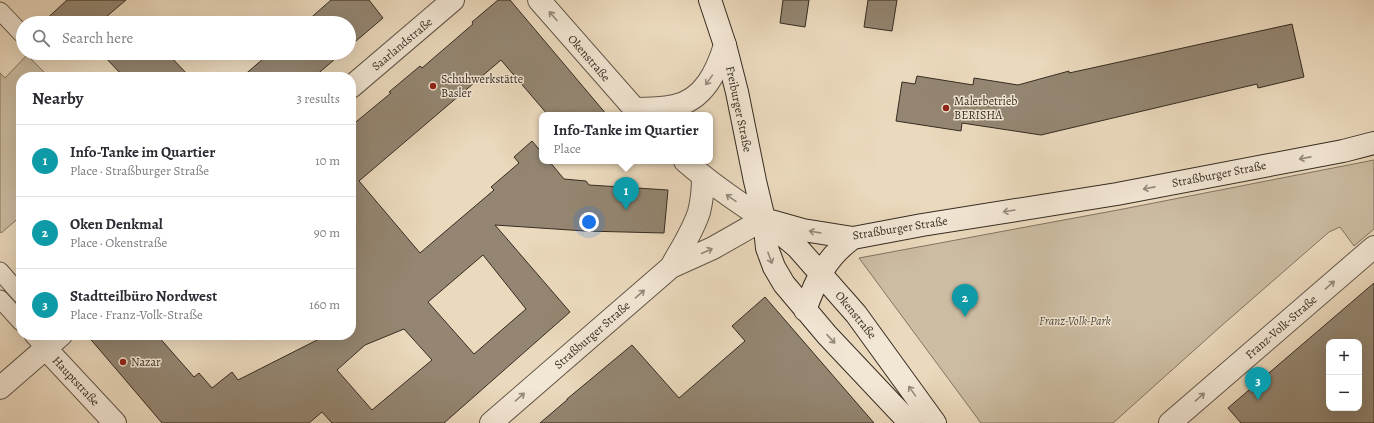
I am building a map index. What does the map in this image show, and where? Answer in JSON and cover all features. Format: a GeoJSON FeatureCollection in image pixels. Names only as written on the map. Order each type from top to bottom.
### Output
{"type":"FeatureCollection","features":[{"type":"Feature","properties":{"kind":"main road","name":"Saarlandstraße"},"geometry":{"type":"LineString","coordinates":[[356,83],[453,0]]}},
{"type":"Feature","properties":{"kind":"main road","name":"Okenstraße"},"geometry":{"type":"LineString","coordinates":[[539,0],[637,112]]}},
{"type":"Feature","properties":{"kind":"main road","name":"Freiburger Straße"},"geometry":{"type":"LineString","coordinates":[[710,0],[726,45],[764,219]]}},
{"type":"Feature","properties":{"kind":"main road"},"geometry":{"type":"LineString","coordinates":[[637,112],[676,106],[699,94],[718,67],[726,45]]}},
{"type":"Feature","properties":{"kind":"main road","name":"Straßburger Straße"},"geometry":{"type":"LineString","coordinates":[[491,423],[671,267],[714,248],[764,219],[803,230],[853,238],[922,225],[1117,194],[1343,151],[1374,143]]}},
{"type":"Feature","properties":{"kind":"main road","name":"Okenstraße"},"geometry":{"type":"LineString","coordinates":[[688,164],[732,199],[764,219],[797,247],[860,319],[935,423]]}},
{"type":"Feature","properties":{"kind":"main road"},"geometry":{"type":"LineString","coordinates":[[671,267],[694,226],[702,197],[704,178]]}},
{"type":"Feature","properties":{"kind":"main road"},"geometry":{"type":"LineString","coordinates":[[764,219],[766,248],[774,267],[784,284],[827,336],[910,423]]}},
{"type":"Feature","properties":{"kind":"main road"},"geometry":{"type":"LineString","coordinates":[[805,310],[821,273],[832,257],[844,244],[853,238]]}},
{"type":"Feature","properties":{"kind":"main road","name":"Franz-Volk-Straße"},"geometry":{"type":"LineString","coordinates":[[1170,423],[1374,247]]}},
{"type":"Feature","properties":{"kind":"main road","name":"Hauptstraße"},"geometry":{"type":"LineString","coordinates":[[0,388],[43,340]]}},
{"type":"Feature","properties":{"kind":"main road","name":"Hauptstraße"},"geometry":{"type":"LineString","coordinates":[[47,340],[115,423]]}},
{"type":"Feature","properties":{"kind":"lane"},"geometry":{"type":"LineString","coordinates":[[0,11],[16,28]]}},
{"type":"Feature","properties":{"kind":"lane"},"geometry":{"type":"LineString","coordinates":[[0,272],[16,290]]}},
{"type":"Feature","properties":{"kind":"lane"},"geometry":{"type":"LineString","coordinates":[[0,299],[16,317]]}},
{"type":"Feature","properties":{"kind":"green space"},"geometry":{"type":"Polygon","coordinates":[[[22,60],[32,60],[44,72],[16,72],[16,220],[1,233],[0,73],[5,78],[22,60]]]}},
{"type":"Feature","properties":{"kind":"green space","name":"Franz-Volk-Park"},"geometry":{"type":"Polygon","coordinates":[[[1374,160],[1374,229],[1354,246],[1340,227],[1329,232],[1113,423],[981,423],[859,258],[1123,209],[1374,160]]]}},
{"type":"Feature","properties":{"kind":"building"},"geometry":{"type":"Polygon","coordinates":[[[67,0],[126,0],[107,16],[50,16],[67,0]]]}},
{"type":"Feature","properties":{"kind":"building"},"geometry":{"type":"Polygon","coordinates":[[[331,0],[369,0],[383,18],[356,41],[356,16],[313,16],[331,0]]]}},
{"type":"Feature","properties":{"kind":"building"},"geometry":{"type":"Polygon","coordinates":[[[498,0],[510,0],[604,112],[545,112],[501,60],[359,181],[420,253],[494,190],[491,187],[519,163],[514,157],[532,141],[539,149],[539,164],[552,164],[564,179],[586,181],[589,185],[668,190],[664,233],[585,231],[495,225],[570,312],[444,423],[332,423],[322,412],[309,423],[162,423],[91,340],[161,340],[194,377],[199,373],[212,388],[232,372],[238,380],[317,340],[356,340],[356,122],[391,93],[389,92],[420,66],[422,68],[473,24],[472,22],[498,0]],[[483,255],[428,302],[474,354],[526,309],[483,255]],[[404,329],[365,345],[337,370],[372,410],[432,360],[404,329]]]}},
{"type":"Feature","properties":{"kind":"building"},"geometry":{"type":"Polygon","coordinates":[[[783,0],[809,0],[805,27],[780,23],[783,0]]]}},
{"type":"Feature","properties":{"kind":"building"},"geometry":{"type":"Polygon","coordinates":[[[868,0],[897,0],[892,31],[864,27],[868,0]]]}},
{"type":"Feature","properties":{"kind":"building"},"geometry":{"type":"Polygon","coordinates":[[[1292,24],[1304,77],[1258,88],[1257,84],[1041,135],[962,123],[961,131],[896,121],[902,82],[915,84],[917,76],[973,85],[974,78],[1018,85],[1069,71],[1069,73],[1292,24]]]}},
{"type":"Feature","properties":{"kind":"building"},"geometry":{"type":"Polygon","coordinates":[[[108,60],[174,60],[185,72],[119,72],[108,60]]]}},
{"type":"Feature","properties":{"kind":"building"},"geometry":{"type":"Polygon","coordinates":[[[262,60],[334,60],[320,72],[248,72],[262,60]]]}},
{"type":"Feature","properties":{"kind":"building"},"geometry":{"type":"Polygon","coordinates":[[[1374,283],[1374,423],[1241,423],[1228,408],[1374,283]]]}},
{"type":"Feature","properties":{"kind":"building"},"geometry":{"type":"Polygon","coordinates":[[[765,297],[874,423],[540,423],[632,345],[679,398],[745,341],[732,326],[765,297]]]}},
{"type":"Feature","properties":{"kind":"place","name":"Schuhwerkstätte Basler"},"geometry":{"type":"Point","coordinates":[433,86]}},
{"type":"Feature","properties":{"kind":"place","name":"Malerbetrieb BERISHA"},"geometry":{"type":"Point","coordinates":[946,108]}},
{"type":"Feature","properties":{"kind":"place","name":"Info-Tanke im Quartier"},"geometry":{"type":"Point","coordinates":[626,210]}},
{"type":"Feature","properties":{"kind":"place","name":"Oken Denkmal"},"geometry":{"type":"Point","coordinates":[965,317]}},
{"type":"Feature","properties":{"kind":"place","name":"Nazar"},"geometry":{"type":"Point","coordinates":[123,362]}},
{"type":"Feature","properties":{"kind":"place","name":"Stadtteilbüro Nordwest"},"geometry":{"type":"Point","coordinates":[1258,400]}}]}
